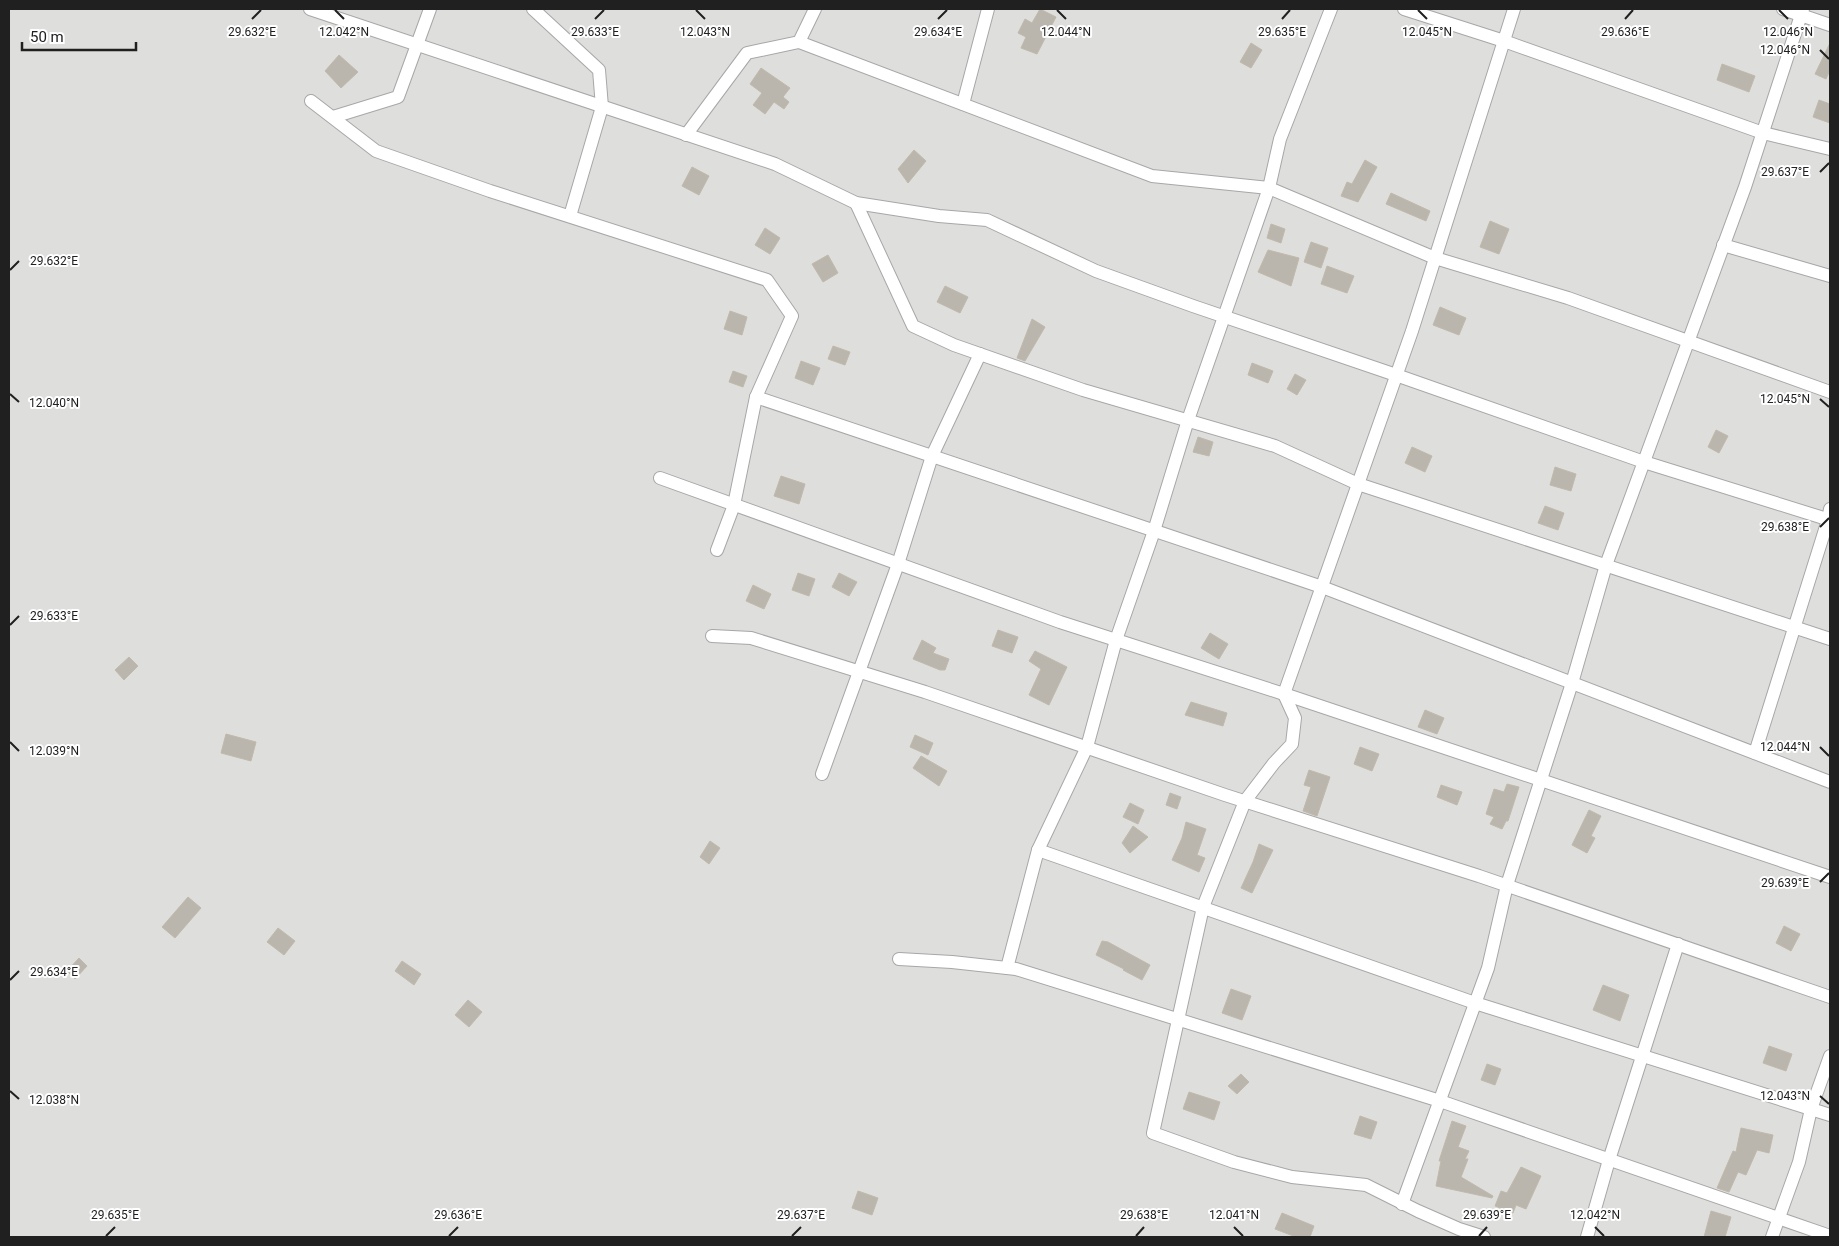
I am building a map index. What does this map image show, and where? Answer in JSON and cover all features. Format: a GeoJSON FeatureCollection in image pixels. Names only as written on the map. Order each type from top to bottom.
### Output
{"type":"FeatureCollection","features":[{"type":"Feature","properties":{"kind":"street"},"geometry":{"type":"LineString","coordinates":[[310,9],[775,164],[856,203],[939,216],[987,220],[1096,271],[1225,318],[1396,375],[1644,462],[1830,516],[1755,753]]}},
{"type":"Feature","properties":{"kind":"street"},"geometry":{"type":"LineString","coordinates":[[333,118],[398,97],[430,9]]}},
{"type":"Feature","properties":{"kind":"street"},"geometry":{"type":"LineString","coordinates":[[533,9],[599,70],[602,107],[570,216]]}},
{"type":"Feature","properties":{"kind":"street"},"geometry":{"type":"LineString","coordinates":[[799,42],[815,9]]}},
{"type":"Feature","properties":{"kind":"street"},"geometry":{"type":"LineString","coordinates":[[963,104],[988,9]]}},
{"type":"Feature","properties":{"kind":"street"},"geometry":{"type":"LineString","coordinates":[[1007,968],[1038,850],[1086,748],[1116,640],[1154,531],[1188,420],[1269,188],[1280,139],[1331,9]]}},
{"type":"Feature","properties":{"kind":"street"},"geometry":{"type":"LineString","coordinates":[[1404,9],[1504,41],[1763,133],[1830,150]]}},
{"type":"Feature","properties":{"kind":"street"},"geometry":{"type":"LineString","coordinates":[[1484,1237],[1459,1229],[1402,1204],[1366,1185],[1292,1177],[1234,1162],[1153,1133],[1203,907],[1245,801],[1274,763],[1292,744],[1295,718],[1284,694],[1396,375],[1514,9]]}},
{"type":"Feature","properties":{"kind":"street"},"geometry":{"type":"LineString","coordinates":[[1783,9],[1802,12],[1830,25]]}},
{"type":"Feature","properties":{"kind":"street"},"geometry":{"type":"LineString","coordinates":[[1402,1204],[1488,968],[1507,885],[1572,683],[1606,565],[1763,133],[1802,12]]}},
{"type":"Feature","properties":{"kind":"street"},"geometry":{"type":"LineString","coordinates":[[686,135],[747,53],[799,42],[1152,176],[1269,188],[1435,258],[1568,298],[1830,392]]}},
{"type":"Feature","properties":{"kind":"street"},"geometry":{"type":"LineString","coordinates":[[312,101],[376,151],[490,191],[767,280],[792,316],[756,397],[734,505],[717,550]]}},
{"type":"Feature","properties":{"kind":"street"},"geometry":{"type":"LineString","coordinates":[[856,203],[914,326],[954,345],[1083,390],[1275,446],[1358,484],[1830,639]]}},
{"type":"Feature","properties":{"kind":"street"},"geometry":{"type":"LineString","coordinates":[[1723,245],[1830,276]]}},
{"type":"Feature","properties":{"kind":"street"},"geometry":{"type":"LineString","coordinates":[[822,774],[898,564],[932,456],[980,354]]}},
{"type":"Feature","properties":{"kind":"street"},"geometry":{"type":"LineString","coordinates":[[756,397],[1322,587],[1830,782]]}},
{"type":"Feature","properties":{"kind":"street"},"geometry":{"type":"LineString","coordinates":[[660,478],[1060,622],[1284,694],[1830,877]]}},
{"type":"Feature","properties":{"kind":"street"},"geometry":{"type":"LineString","coordinates":[[712,636],[751,638],[925,692],[1245,801],[1507,885],[1830,997]]}},
{"type":"Feature","properties":{"kind":"street"},"geometry":{"type":"LineString","coordinates":[[1038,850],[1475,1003],[1830,1116]]}},
{"type":"Feature","properties":{"kind":"street"},"geometry":{"type":"LineString","coordinates":[[1587,1237],[1609,1160],[1678,944]]}},
{"type":"Feature","properties":{"kind":"street"},"geometry":{"type":"LineString","coordinates":[[900,959],[1016,969],[1440,1101],[1830,1236]]}},
{"type":"Feature","properties":{"kind":"street"},"geometry":{"type":"LineString","coordinates":[[1772,1237],[1799,1162],[1811,1110],[1830,1056]]}},
{"type":"Feature","properties":{"kind":"shaded area"},"geometry":{"type":"Polygon","coordinates":[[[9,9],[1830,9],[1830,1237],[9,1237],[9,9]]]}},
{"type":"Feature","properties":{"kind":"building"},"geometry":{"type":"Polygon","coordinates":[[[1040,9],[1056,17],[1037,54],[1021,48],[1026,37],[1018,33],[1025,19],[1032,23],[1040,9]]]}},
{"type":"Feature","properties":{"kind":"building"},"geometry":{"type":"Polygon","coordinates":[[[1251,43],[1262,50],[1251,68],[1240,62],[1251,43]]]}},
{"type":"Feature","properties":{"kind":"building"},"geometry":{"type":"Polygon","coordinates":[[[1830,43],[1830,70],[1826,79],[1815,74],[1830,43]]]}},
{"type":"Feature","properties":{"kind":"building"},"geometry":{"type":"Polygon","coordinates":[[[339,55],[358,72],[341,88],[325,71],[339,55]]]}},
{"type":"Feature","properties":{"kind":"building"},"geometry":{"type":"Polygon","coordinates":[[[1722,64],[1755,76],[1749,92],[1717,80],[1722,64]]]}},
{"type":"Feature","properties":{"kind":"building"},"geometry":{"type":"Polygon","coordinates":[[[761,68],[790,88],[783,97],[789,102],[784,109],[774,102],[765,114],[753,105],[762,93],[750,84],[761,68]]]}},
{"type":"Feature","properties":{"kind":"building"},"geometry":{"type":"Polygon","coordinates":[[[1819,100],[1830,104],[1830,123],[1813,117],[1819,100]]]}},
{"type":"Feature","properties":{"kind":"building"},"geometry":{"type":"Polygon","coordinates":[[[914,150],[926,161],[908,183],[898,169],[914,150]]]}},
{"type":"Feature","properties":{"kind":"building"},"geometry":{"type":"Polygon","coordinates":[[[1365,160],[1377,167],[1358,202],[1341,196],[1347,182],[1352,184],[1365,160]]]}},
{"type":"Feature","properties":{"kind":"building"},"geometry":{"type":"Polygon","coordinates":[[[692,167],[709,176],[699,195],[682,186],[692,167]]]}},
{"type":"Feature","properties":{"kind":"building"},"geometry":{"type":"Polygon","coordinates":[[[1391,193],[1430,211],[1426,221],[1386,204],[1391,193]]]}},
{"type":"Feature","properties":{"kind":"building"},"geometry":{"type":"Polygon","coordinates":[[[1490,221],[1509,229],[1499,254],[1480,247],[1490,221]]]}},
{"type":"Feature","properties":{"kind":"building"},"geometry":{"type":"Polygon","coordinates":[[[1271,224],[1285,229],[1281,243],[1267,238],[1271,224]]]}},
{"type":"Feature","properties":{"kind":"building"},"geometry":{"type":"Polygon","coordinates":[[[765,228],[780,238],[770,254],[755,245],[765,228]]]}},
{"type":"Feature","properties":{"kind":"building"},"geometry":{"type":"Polygon","coordinates":[[[1311,242],[1328,248],[1321,268],[1304,262],[1311,242]]]}},
{"type":"Feature","properties":{"kind":"building"},"geometry":{"type":"Polygon","coordinates":[[[1268,250],[1299,258],[1291,286],[1258,272],[1268,250]]]}},
{"type":"Feature","properties":{"kind":"building"},"geometry":{"type":"Polygon","coordinates":[[[828,255],[838,273],[823,282],[812,264],[828,255]]]}},
{"type":"Feature","properties":{"kind":"building"},"geometry":{"type":"Polygon","coordinates":[[[1327,266],[1354,276],[1347,293],[1321,284],[1327,266]]]}},
{"type":"Feature","properties":{"kind":"building"},"geometry":{"type":"Polygon","coordinates":[[[945,286],[968,297],[960,313],[937,302],[945,286]]]}},
{"type":"Feature","properties":{"kind":"building"},"geometry":{"type":"Polygon","coordinates":[[[1440,307],[1466,318],[1459,335],[1433,325],[1440,307]]]}},
{"type":"Feature","properties":{"kind":"building"},"geometry":{"type":"Polygon","coordinates":[[[730,311],[747,317],[742,335],[724,329],[730,311]]]}},
{"type":"Feature","properties":{"kind":"building"},"geometry":{"type":"Polygon","coordinates":[[[1032,319],[1045,327],[1025,361],[1017,358],[1032,319]]]}},
{"type":"Feature","properties":{"kind":"building"},"geometry":{"type":"Polygon","coordinates":[[[833,346],[850,352],[845,365],[828,359],[833,346]]]}},
{"type":"Feature","properties":{"kind":"building"},"geometry":{"type":"Polygon","coordinates":[[[801,361],[820,368],[813,385],[795,378],[801,361]]]}},
{"type":"Feature","properties":{"kind":"building"},"geometry":{"type":"Polygon","coordinates":[[[1252,363],[1273,371],[1268,383],[1248,375],[1252,363]]]}},
{"type":"Feature","properties":{"kind":"building"},"geometry":{"type":"Polygon","coordinates":[[[733,371],[747,376],[743,387],[729,382],[733,371]]]}},
{"type":"Feature","properties":{"kind":"building"},"geometry":{"type":"Polygon","coordinates":[[[1295,374],[1306,380],[1297,395],[1287,389],[1295,374]]]}},
{"type":"Feature","properties":{"kind":"building"},"geometry":{"type":"Polygon","coordinates":[[[1716,430],[1728,436],[1719,453],[1708,447],[1716,430]]]}},
{"type":"Feature","properties":{"kind":"building"},"geometry":{"type":"Polygon","coordinates":[[[1198,437],[1213,442],[1209,456],[1193,452],[1198,437]]]}},
{"type":"Feature","properties":{"kind":"building"},"geometry":{"type":"Polygon","coordinates":[[[1412,447],[1432,456],[1425,472],[1405,463],[1412,447]]]}},
{"type":"Feature","properties":{"kind":"building"},"geometry":{"type":"Polygon","coordinates":[[[1555,467],[1576,474],[1571,491],[1550,485],[1555,467]]]}},
{"type":"Feature","properties":{"kind":"building"},"geometry":{"type":"Polygon","coordinates":[[[781,476],[805,484],[799,504],[774,496],[781,476]]]}},
{"type":"Feature","properties":{"kind":"building"},"geometry":{"type":"Polygon","coordinates":[[[1545,506],[1564,513],[1558,530],[1538,523],[1545,506]]]}},
{"type":"Feature","properties":{"kind":"building"},"geometry":{"type":"Polygon","coordinates":[[[798,573],[815,579],[809,596],[792,590],[798,573]]]}},
{"type":"Feature","properties":{"kind":"building"},"geometry":{"type":"Polygon","coordinates":[[[839,573],[857,582],[849,596],[832,587],[839,573]]]}},
{"type":"Feature","properties":{"kind":"building"},"geometry":{"type":"Polygon","coordinates":[[[753,585],[771,594],[764,609],[746,601],[753,585]]]}},
{"type":"Feature","properties":{"kind":"building"},"geometry":{"type":"Polygon","coordinates":[[[998,630],[1018,637],[1012,653],[992,646],[998,630]]]}},
{"type":"Feature","properties":{"kind":"building"},"geometry":{"type":"Polygon","coordinates":[[[1210,633],[1228,644],[1219,659],[1201,648],[1210,633]]]}},
{"type":"Feature","properties":{"kind":"building"},"geometry":{"type":"Polygon","coordinates":[[[922,640],[936,648],[933,653],[949,659],[945,670],[940,670],[913,659],[922,640]]]}},
{"type":"Feature","properties":{"kind":"building"},"geometry":{"type":"Polygon","coordinates":[[[1035,651],[1067,667],[1049,705],[1029,695],[1041,669],[1029,661],[1035,651]]]}},
{"type":"Feature","properties":{"kind":"building"},"geometry":{"type":"Polygon","coordinates":[[[129,657],[138,666],[124,680],[115,670],[129,657]]]}},
{"type":"Feature","properties":{"kind":"building"},"geometry":{"type":"Polygon","coordinates":[[[1191,702],[1227,713],[1223,726],[1185,715],[1191,702]]]}},
{"type":"Feature","properties":{"kind":"building"},"geometry":{"type":"Polygon","coordinates":[[[1425,710],[1444,718],[1437,734],[1418,727],[1425,710]]]}},
{"type":"Feature","properties":{"kind":"building"},"geometry":{"type":"Polygon","coordinates":[[[226,734],[256,742],[251,761],[221,753],[226,734]]]}},
{"type":"Feature","properties":{"kind":"building"},"geometry":{"type":"Polygon","coordinates":[[[915,735],[933,743],[928,755],[910,747],[915,735]]]}},
{"type":"Feature","properties":{"kind":"building"},"geometry":{"type":"Polygon","coordinates":[[[1360,747],[1379,754],[1372,771],[1354,764],[1360,747]]]}},
{"type":"Feature","properties":{"kind":"building"},"geometry":{"type":"Polygon","coordinates":[[[921,756],[947,771],[939,786],[913,768],[921,756]]]}},
{"type":"Feature","properties":{"kind":"building"},"geometry":{"type":"Polygon","coordinates":[[[1309,770],[1330,777],[1317,816],[1303,811],[1311,787],[1304,785],[1309,770]]]}},
{"type":"Feature","properties":{"kind":"building"},"geometry":{"type":"Polygon","coordinates":[[[1507,784],[1519,787],[1508,821],[1506,821],[1502,829],[1490,824],[1494,817],[1486,814],[1494,789],[1504,792],[1507,784]]]}},
{"type":"Feature","properties":{"kind":"building"},"geometry":{"type":"Polygon","coordinates":[[[1441,785],[1462,792],[1457,805],[1437,797],[1441,785]]]}},
{"type":"Feature","properties":{"kind":"building"},"geometry":{"type":"Polygon","coordinates":[[[1170,793],[1181,797],[1177,809],[1166,805],[1170,793]]]}},
{"type":"Feature","properties":{"kind":"building"},"geometry":{"type":"Polygon","coordinates":[[[1130,803],[1144,810],[1138,824],[1123,817],[1130,803]]]}},
{"type":"Feature","properties":{"kind":"building"},"geometry":{"type":"Polygon","coordinates":[[[1589,810],[1601,816],[1591,836],[1595,838],[1587,853],[1572,845],[1589,810]]]}},
{"type":"Feature","properties":{"kind":"building"},"geometry":{"type":"Polygon","coordinates":[[[1186,822],[1206,829],[1197,855],[1205,858],[1199,872],[1172,860],[1182,838],[1186,822]]]}},
{"type":"Feature","properties":{"kind":"building"},"geometry":{"type":"Polygon","coordinates":[[[1133,826],[1148,837],[1130,853],[1122,843],[1133,826]]]}},
{"type":"Feature","properties":{"kind":"building"},"geometry":{"type":"Polygon","coordinates":[[[710,841],[720,848],[709,864],[700,857],[710,841]]]}},
{"type":"Feature","properties":{"kind":"building"},"geometry":{"type":"Polygon","coordinates":[[[1259,844],[1273,850],[1252,893],[1241,888],[1259,844]]]}},
{"type":"Feature","properties":{"kind":"building"},"geometry":{"type":"Polygon","coordinates":[[[188,897],[201,908],[175,938],[162,927],[188,897]]]}},
{"type":"Feature","properties":{"kind":"building"},"geometry":{"type":"Polygon","coordinates":[[[1784,926],[1800,934],[1791,951],[1776,943],[1784,926]]]}},
{"type":"Feature","properties":{"kind":"building"},"geometry":{"type":"Polygon","coordinates":[[[278,928],[295,941],[284,955],[267,942],[278,928]]]}},
{"type":"Feature","properties":{"kind":"building"},"geometry":{"type":"Polygon","coordinates":[[[1102,941],[1108,942],[1150,965],[1142,980],[1096,955],[1102,941]]]}},
{"type":"Feature","properties":{"kind":"building"},"geometry":{"type":"Polygon","coordinates":[[[79,958],[87,966],[75,979],[67,971],[79,958]]]}},
{"type":"Feature","properties":{"kind":"building"},"geometry":{"type":"Polygon","coordinates":[[[402,961],[421,974],[414,985],[395,971],[402,961]]]}},
{"type":"Feature","properties":{"kind":"building"},"geometry":{"type":"Polygon","coordinates":[[[1603,985],[1629,995],[1620,1021],[1593,1010],[1603,985]]]}},
{"type":"Feature","properties":{"kind":"building"},"geometry":{"type":"Polygon","coordinates":[[[1231,989],[1251,996],[1242,1020],[1222,1013],[1231,989]]]}},
{"type":"Feature","properties":{"kind":"building"},"geometry":{"type":"Polygon","coordinates":[[[468,1000],[482,1012],[469,1027],[455,1015],[468,1000]]]}},
{"type":"Feature","properties":{"kind":"building"},"geometry":{"type":"Polygon","coordinates":[[[1769,1046],[1792,1054],[1786,1071],[1763,1063],[1769,1046]]]}},
{"type":"Feature","properties":{"kind":"building"},"geometry":{"type":"Polygon","coordinates":[[[1487,1064],[1501,1069],[1495,1085],[1481,1080],[1487,1064]]]}},
{"type":"Feature","properties":{"kind":"building"},"geometry":{"type":"Polygon","coordinates":[[[1241,1074],[1249,1082],[1237,1094],[1228,1086],[1241,1074]]]}},
{"type":"Feature","properties":{"kind":"building"},"geometry":{"type":"Polygon","coordinates":[[[1189,1092],[1220,1102],[1214,1120],[1183,1109],[1189,1092]]]}},
{"type":"Feature","properties":{"kind":"building"},"geometry":{"type":"Polygon","coordinates":[[[1360,1116],[1377,1122],[1371,1139],[1354,1134],[1360,1116]]]}},
{"type":"Feature","properties":{"kind":"building"},"geometry":{"type":"Polygon","coordinates":[[[1452,1121],[1466,1126],[1458,1147],[1469,1151],[1461,1177],[1493,1196],[1492,1198],[1436,1186],[1441,1161],[1439,1161],[1452,1121]]]}},
{"type":"Feature","properties":{"kind":"building"},"geometry":{"type":"Polygon","coordinates":[[[1741,1128],[1773,1135],[1769,1153],[1757,1150],[1746,1175],[1738,1172],[1729,1192],[1717,1188],[1733,1151],[1736,1152],[1741,1128]]]}},
{"type":"Feature","properties":{"kind":"building"},"geometry":{"type":"Polygon","coordinates":[[[1521,1167],[1541,1176],[1526,1209],[1516,1205],[1513,1213],[1495,1206],[1501,1191],[1507,1193],[1521,1167]]]}},
{"type":"Feature","properties":{"kind":"building"},"geometry":{"type":"Polygon","coordinates":[[[858,1191],[878,1198],[872,1215],[852,1208],[858,1191]]]}},
{"type":"Feature","properties":{"kind":"building"},"geometry":{"type":"Polygon","coordinates":[[[1711,1211],[1731,1217],[1725,1237],[1704,1237],[1711,1211]]]}},
{"type":"Feature","properties":{"kind":"building"},"geometry":{"type":"Polygon","coordinates":[[[1282,1213],[1314,1226],[1310,1237],[1296,1237],[1275,1229],[1282,1213]]]}}]}
